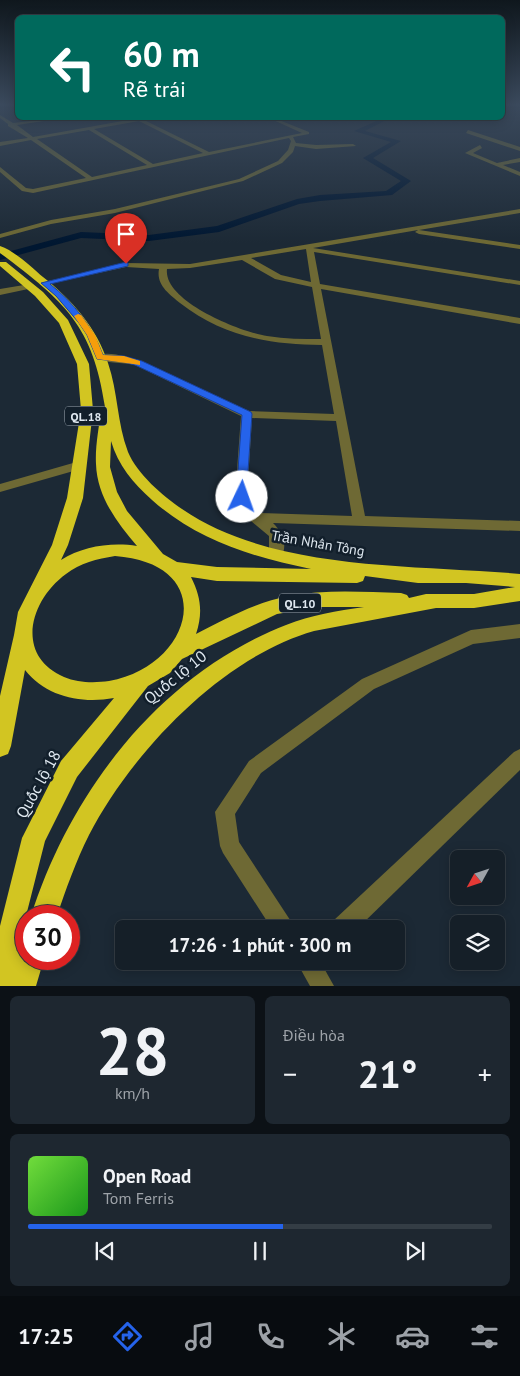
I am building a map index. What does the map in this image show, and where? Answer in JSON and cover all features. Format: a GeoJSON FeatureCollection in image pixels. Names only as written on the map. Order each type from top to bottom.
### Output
{"type":"FeatureCollection","features":[{"type":"Feature","properties":{"kind":"highway","name":"Trần Nhân Tông"},"geometry":{"type":"LineString","coordinates":[[3,256],[59,295],[82,321],[91,335],[100,357],[121,452],[139,478],[181,518],[232,543],[276,554],[349,567],[427,576]]}},
{"type":"Feature","properties":{"kind":"highway","name":"Trần Nhân Tông"},"geometry":{"type":"LineString","coordinates":[[3,256],[64,322],[82,364],[87,410],[76,498],[60,545],[36,593]]}},
{"type":"Feature","properties":{"kind":"highway","name":"Trần Nhân Tông"},"geometry":{"type":"LineString","coordinates":[[108,391],[103,468],[108,492],[128,526],[157,557]]}},
{"type":"Feature","properties":{"kind":"highway"},"geometry":{"type":"LineString","coordinates":[[0,746],[22,633],[26,613],[36,593],[51,576],[71,563],[92,554],[115,550],[137,551],[157,557],[174,568],[185,581],[192,598],[192,616],[187,635],[176,654],[160,670],[140,682],[113,691],[85,692],[59,686],[39,673],[27,654],[22,633]]}},
{"type":"Feature","properties":{"kind":"highway","name":"QL.10"},"geometry":{"type":"LineString","coordinates":[[174,568],[217,574],[466,576],[520,581]]}},
{"type":"Feature","properties":{"kind":"highway","name":"Quốc lộ 10"},"geometry":{"type":"LineString","coordinates":[[176,654],[225,628],[276,606],[321,600],[474,601],[520,594]]}},
{"type":"Feature","properties":{"kind":"highway","name":"Quốc lộ 10"},"geometry":{"type":"LineString","coordinates":[[48,905],[74,842],[107,783],[159,719],[205,680],[253,649],[293,630],[334,619],[436,601]]}},
{"type":"Feature","properties":{"kind":"highway","name":"Quốc lộ 18"},"geometry":{"type":"LineString","coordinates":[[2,986],[16,908],[34,838],[69,769],[140,682]]}},
{"type":"Feature","properties":{"kind":"highway"},"geometry":{"type":"LineString","coordinates":[[22,986],[27,970]]}},
{"type":"Feature","properties":{"kind":"street"},"geometry":{"type":"LineString","coordinates":[[51,151],[91,179]]}},
{"type":"Feature","properties":{"kind":"street"},"geometry":{"type":"LineString","coordinates":[[128,151],[153,166]]}},
{"type":"Feature","properties":{"kind":"street"},"geometry":{"type":"LineString","coordinates":[[202,151],[208,154]]}},
{"type":"Feature","properties":{"kind":"street"},"geometry":{"type":"LineString","coordinates":[[0,170],[24,190],[30,191],[222,151]]}},
{"type":"Feature","properties":{"kind":"street"},"geometry":{"type":"LineString","coordinates":[[0,236],[51,222],[115,211],[240,180],[280,162],[290,151]]}},
{"type":"Feature","properties":{"kind":"street"},"geometry":{"type":"LineString","coordinates":[[472,151],[468,153],[520,174]]}},
{"type":"Feature","properties":{"kind":"street"},"geometry":{"type":"LineString","coordinates":[[498,164],[520,160]]}},
{"type":"Feature","properties":{"kind":"street"},"geometry":{"type":"LineString","coordinates":[[44,283],[126,264],[163,267],[190,266],[520,212]]}},
{"type":"Feature","properties":{"kind":"street"},"geometry":{"type":"LineString","coordinates":[[406,230],[520,247]]}},
{"type":"Feature","properties":{"kind":"street"},"geometry":{"type":"LineString","coordinates":[[309,248],[520,282]]}},
{"type":"Feature","properties":{"kind":"street"},"geometry":{"type":"LineString","coordinates":[[309,248],[359,520]]}},
{"type":"Feature","properties":{"kind":"street"},"geometry":{"type":"LineString","coordinates":[[243,257],[278,276],[316,285],[519,321],[520,310]]}},
{"type":"Feature","properties":{"kind":"street"},"geometry":{"type":"LineString","coordinates":[[163,267],[161,276],[164,286],[187,304],[219,324],[248,334],[280,341],[326,342]]}},
{"type":"Feature","properties":{"kind":"street"},"geometry":{"type":"LineString","coordinates":[[0,292],[30,286]]}},
{"type":"Feature","properties":{"kind":"street"},"geometry":{"type":"LineString","coordinates":[[100,357],[124,359],[138,363],[247,414],[340,418]]}},
{"type":"Feature","properties":{"kind":"street"},"geometry":{"type":"LineString","coordinates":[[247,414],[242,497],[245,506],[271,530],[278,540],[276,554]]}},
{"type":"Feature","properties":{"kind":"street"},"geometry":{"type":"LineString","coordinates":[[0,488],[80,465]]}},
{"type":"Feature","properties":{"kind":"street"},"geometry":{"type":"LineString","coordinates":[[256,518],[520,526]]}},
{"type":"Feature","properties":{"kind":"street"},"geometry":{"type":"LineString","coordinates":[[279,920],[230,846],[225,812],[255,766],[368,684],[471,637],[520,631]]}},
{"type":"Feature","properties":{"kind":"street"},"geometry":{"type":"LineString","coordinates":[[350,920],[520,758]]}},
{"type":"Feature","properties":{"kind":"street"},"geometry":{"type":"LineString","coordinates":[[313,970],[323,986]]}},
{"type":"Feature","properties":{"kind":"waterway"},"geometry":{"type":"LineString","coordinates":[[0,257],[81,235],[149,238],[219,229],[297,202],[320,198],[389,193],[407,181],[367,158],[379,151]]}},
{"type":"Feature","properties":{"kind":"slow traffic"},"geometry":{"type":"LineString","coordinates":[[78,316],[91,335],[100,357],[124,359],[136,363]]}},
{"type":"Feature","properties":{"kind":"route"},"geometry":{"type":"LineString","coordinates":[[126,264],[44,283],[59,295],[82,321],[91,335],[100,357],[124,359],[138,363],[247,414],[242,497]]}}]}
